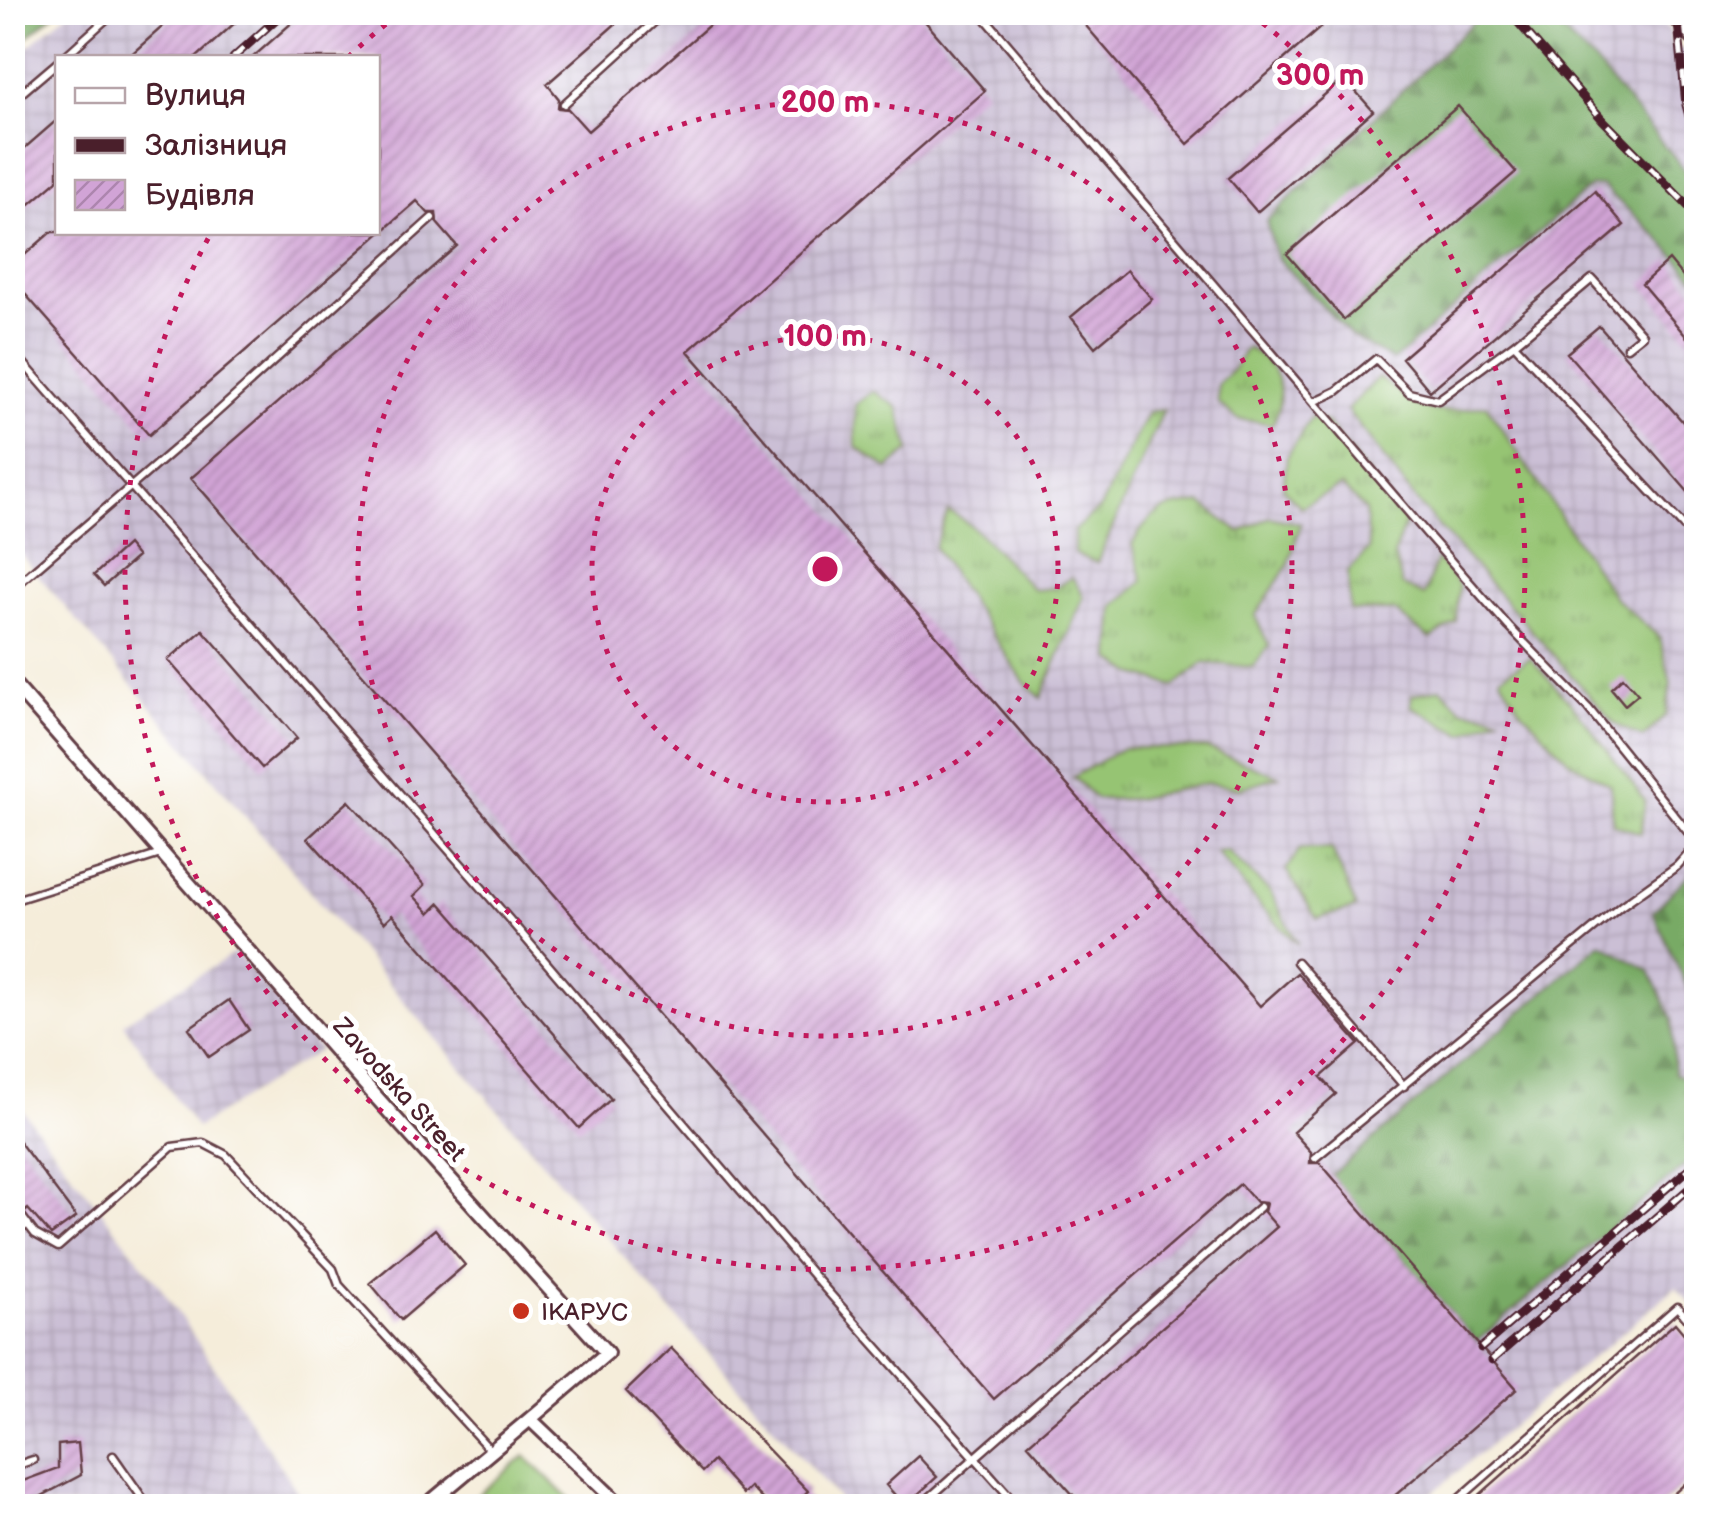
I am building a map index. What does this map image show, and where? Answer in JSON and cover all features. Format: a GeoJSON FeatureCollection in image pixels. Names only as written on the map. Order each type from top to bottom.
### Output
{"type":"FeatureCollection","features":[{"type":"Feature","properties":{"kind":"street"},"geometry":{"type":"LineString","coordinates":[[1671,12],[1696,42]]}},
{"type":"Feature","properties":{"kind":"street","name":"Zavodska Street"},"geometry":{"type":"LineString","coordinates":[[12,682],[607,1353],[530,1419]]}},
{"type":"Feature","properties":{"kind":"street"},"geometry":{"type":"LineString","coordinates":[[426,1506],[530,1419],[620,1506]]}},
{"type":"Feature","properties":{"kind":"lane"},"geometry":{"type":"LineString","coordinates":[[66,55],[114,12]]}},
{"type":"Feature","properties":{"kind":"lane"},"geometry":{"type":"LineString","coordinates":[[564,104],[665,12]]}},
{"type":"Feature","properties":{"kind":"lane"},"geometry":{"type":"LineString","coordinates":[[980,12],[1462,574],[1588,708],[1696,844],[1676,866],[1621,906],[1315,1158]]}},
{"type":"Feature","properties":{"kind":"lane"},"geometry":{"type":"LineString","coordinates":[[12,101],[55,64]]}},
{"type":"Feature","properties":{"kind":"lane"},"geometry":{"type":"LineString","coordinates":[[12,589],[432,218]]}},
{"type":"Feature","properties":{"kind":"lane"},"geometry":{"type":"LineString","coordinates":[[1316,401],[1337,391],[1376,359],[1409,393],[1438,400],[1592,279],[1642,335],[1627,347]]}},
{"type":"Feature","properties":{"kind":"lane"},"geometry":{"type":"LineString","coordinates":[[1514,344],[1696,540]]}},
{"type":"Feature","properties":{"kind":"lane"},"geometry":{"type":"LineString","coordinates":[[12,350],[1018,1506]]}},
{"type":"Feature","properties":{"kind":"lane"},"geometry":{"type":"LineString","coordinates":[[12,900],[164,853]]}},
{"type":"Feature","properties":{"kind":"lane"},"geometry":{"type":"LineString","coordinates":[[1297,962],[1404,1086]]}},
{"type":"Feature","properties":{"kind":"lane"},"geometry":{"type":"LineString","coordinates":[[12,1204],[35,1234],[58,1246],[172,1147],[203,1143],[226,1154],[333,1269],[339,1285],[491,1451]]}},
{"type":"Feature","properties":{"kind":"lane"},"geometry":{"type":"LineString","coordinates":[[920,1506],[1260,1206]]}},
{"type":"Feature","properties":{"kind":"lane"},"geometry":{"type":"LineString","coordinates":[[12,1236],[28,1224]]}},
{"type":"Feature","properties":{"kind":"lane"},"geometry":{"type":"LineString","coordinates":[[1451,1506],[1677,1307],[1696,1328]]}},
{"type":"Feature","properties":{"kind":"lane"},"geometry":{"type":"LineString","coordinates":[[114,1456],[148,1506]]}},
{"type":"Feature","properties":{"kind":"lane"},"geometry":{"type":"LineString","coordinates":[[12,1467],[32,1460]]}},
{"type":"Feature","properties":{"kind":"shaded area"},"geometry":{"type":"Polygon","coordinates":[[[69,12],[1655,13],[1670,30],[1672,49],[1688,48],[1696,58],[1696,1309],[1676,1287],[1417,1506],[845,1506],[661,1300],[13,546],[12,60],[69,12]]]}},
{"type":"Feature","properties":{"kind":"shaded area"},"geometry":{"type":"Polygon","coordinates":[[[236,952],[320,1050],[196,1128],[123,1023],[236,952]]]}},
{"type":"Feature","properties":{"kind":"shaded area"},"geometry":{"type":"Polygon","coordinates":[[[12,1097],[160,1286],[307,1506],[13,1506],[12,1097]]]}},
{"type":"Feature","properties":{"kind":"green space"},"geometry":{"type":"Polygon","coordinates":[[[13,12],[55,12],[55,13],[13,50],[13,12]]]}},
{"type":"Feature","properties":{"kind":"green space"},"geometry":{"type":"Polygon","coordinates":[[[1470,13],[1542,13],[1594,62],[1696,183],[1696,279],[1657,236],[1602,186],[1591,186],[1393,361],[1351,336],[1276,257],[1266,221],[1476,20],[1470,13]]]}},
{"type":"Feature","properties":{"kind":"green space"},"geometry":{"type":"Polygon","coordinates":[[[1246,348],[1266,361],[1277,379],[1279,401],[1273,424],[1238,419],[1218,403],[1218,384],[1232,371],[1246,348]]]}},
{"type":"Feature","properties":{"kind":"green space"},"geometry":{"type":"Polygon","coordinates":[[[1378,377],[1427,409],[1451,411],[1486,405],[1614,597],[1660,638],[1671,683],[1666,715],[1643,738],[1615,724],[1419,504],[1347,410],[1378,377]]]}},
{"type":"Feature","properties":{"kind":"green space"},"geometry":{"type":"Polygon","coordinates":[[[873,391],[898,407],[910,450],[888,469],[856,447],[855,405],[873,391]]]}},
{"type":"Feature","properties":{"kind":"green space"},"geometry":{"type":"Polygon","coordinates":[[[1164,409],[1097,563],[1074,554],[1074,530],[1100,508],[1148,412],[1164,409]]]}},
{"type":"Feature","properties":{"kind":"green space"},"geometry":{"type":"Polygon","coordinates":[[[1311,417],[1326,422],[1406,521],[1394,554],[1402,585],[1424,596],[1437,558],[1459,585],[1456,622],[1430,639],[1394,611],[1350,611],[1348,572],[1369,549],[1365,510],[1341,486],[1301,507],[1283,489],[1287,457],[1311,417]]]}},
{"type":"Feature","properties":{"kind":"green space"},"geometry":{"type":"Polygon","coordinates":[[[1201,503],[1239,532],[1270,517],[1301,524],[1288,565],[1255,616],[1269,646],[1253,667],[1203,663],[1175,686],[1134,674],[1111,659],[1114,606],[1143,581],[1132,544],[1146,524],[1159,512],[1201,503]]]}},
{"type":"Feature","properties":{"kind":"green space"},"geometry":{"type":"Polygon","coordinates":[[[948,511],[981,535],[1034,590],[1055,588],[1072,577],[1084,596],[1041,698],[1024,682],[934,547],[948,511]]]}},
{"type":"Feature","properties":{"kind":"green space"},"geometry":{"type":"Polygon","coordinates":[[[1530,658],[1576,709],[1645,800],[1641,833],[1613,824],[1611,785],[1569,761],[1518,706],[1500,677],[1530,658]]]}},
{"type":"Feature","properties":{"kind":"green space"},"geometry":{"type":"Polygon","coordinates":[[[1441,688],[1462,709],[1499,716],[1463,734],[1411,706],[1412,695],[1441,688]]]}},
{"type":"Feature","properties":{"kind":"green space"},"geometry":{"type":"Polygon","coordinates":[[[1123,748],[1206,748],[1279,776],[1240,788],[1208,783],[1135,799],[1096,799],[1073,777],[1123,748]]]}},
{"type":"Feature","properties":{"kind":"green space"},"geometry":{"type":"Polygon","coordinates":[[[1300,849],[1332,849],[1356,908],[1317,919],[1286,870],[1300,849]]]}},
{"type":"Feature","properties":{"kind":"green space"},"geometry":{"type":"Polygon","coordinates":[[[1226,850],[1271,893],[1298,944],[1260,906],[1216,852],[1226,850]]]}},
{"type":"Feature","properties":{"kind":"green space"},"geometry":{"type":"Polygon","coordinates":[[[1696,867],[1696,1007],[1653,912],[1696,867]]]}},
{"type":"Feature","properties":{"kind":"green space"},"geometry":{"type":"Polygon","coordinates":[[[1601,943],[1650,971],[1672,1018],[1674,1073],[1696,1084],[1696,1156],[1476,1342],[1331,1176],[1601,943]]]}},
{"type":"Feature","properties":{"kind":"green space"},"geometry":{"type":"Polygon","coordinates":[[[525,1456],[577,1506],[465,1506],[525,1456]]]}},
{"type":"Feature","properties":{"kind":"building"},"geometry":{"type":"Polygon","coordinates":[[[179,12],[247,12],[199,55],[130,55],[179,12]]]}},
{"type":"Feature","properties":{"kind":"building"},"geometry":{"type":"Polygon","coordinates":[[[304,12],[629,12],[547,84],[559,99],[558,108],[568,109],[588,131],[724,12],[917,12],[985,91],[688,351],[1260,1006],[1297,973],[1359,1044],[1321,1077],[1336,1094],[1293,1132],[1311,1152],[1310,1163],[1320,1163],[1517,1389],[1383,1506],[1083,1506],[1028,1444],[1277,1227],[1264,1212],[1266,1203],[1256,1202],[1240,1184],[994,1399],[191,478],[457,246],[437,223],[436,213],[428,213],[417,201],[380,233],[380,55],[255,55],[304,12]]]}},
{"type":"Feature","properties":{"kind":"building"},"geometry":{"type":"Polygon","coordinates":[[[1074,12],[1338,12],[1188,144],[1074,12]]]}},
{"type":"Feature","properties":{"kind":"building"},"geometry":{"type":"Polygon","coordinates":[[[1344,78],[1373,111],[1257,212],[1228,178],[1344,78]]]}},
{"type":"Feature","properties":{"kind":"building"},"geometry":{"type":"Polygon","coordinates":[[[1458,106],[1516,172],[1344,320],[1287,254],[1458,106]]]}},
{"type":"Feature","properties":{"kind":"building"},"geometry":{"type":"Polygon","coordinates":[[[55,122],[55,183],[24,209],[20,204],[12,211],[12,159],[55,122]]]}},
{"type":"Feature","properties":{"kind":"building"},"geometry":{"type":"Polygon","coordinates":[[[1595,191],[1624,225],[1430,391],[1402,358],[1595,191]]]}},
{"type":"Feature","properties":{"kind":"building"},"geometry":{"type":"Polygon","coordinates":[[[51,232],[378,235],[149,435],[12,279],[12,266],[51,232]]]}},
{"type":"Feature","properties":{"kind":"building"},"geometry":{"type":"Polygon","coordinates":[[[1669,260],[1696,293],[1696,348],[1642,284],[1669,260]]]}},
{"type":"Feature","properties":{"kind":"building"},"geometry":{"type":"Polygon","coordinates":[[[1127,270],[1152,299],[1095,347],[1071,317],[1127,270]]]}},
{"type":"Feature","properties":{"kind":"building"},"geometry":{"type":"Polygon","coordinates":[[[1599,326],[1696,437],[1696,501],[1567,353],[1599,326]]]}},
{"type":"Feature","properties":{"kind":"building"},"geometry":{"type":"Polygon","coordinates":[[[127,545],[137,557],[104,586],[94,575],[127,545]]]}},
{"type":"Feature","properties":{"kind":"building"},"geometry":{"type":"Polygon","coordinates":[[[203,630],[297,738],[262,768],[168,660],[203,630]]]}},
{"type":"Feature","properties":{"kind":"building"},"geometry":{"type":"Polygon","coordinates":[[[1623,677],[1638,694],[1625,705],[1611,688],[1623,677]]]}},
{"type":"Feature","properties":{"kind":"building"},"geometry":{"type":"Polygon","coordinates":[[[349,801],[425,885],[414,896],[430,913],[440,903],[611,1099],[579,1128],[392,915],[384,923],[308,838],[349,801]]]}},
{"type":"Feature","properties":{"kind":"building"},"geometry":{"type":"Polygon","coordinates":[[[229,1000],[249,1030],[209,1057],[189,1028],[229,1000]]]}},
{"type":"Feature","properties":{"kind":"building"},"geometry":{"type":"Polygon","coordinates":[[[12,1132],[76,1217],[51,1235],[12,1197],[12,1132]]]}},
{"type":"Feature","properties":{"kind":"building"},"geometry":{"type":"Polygon","coordinates":[[[435,1229],[465,1265],[401,1320],[370,1283],[435,1229]]]}},
{"type":"Feature","properties":{"kind":"building"},"geometry":{"type":"Polygon","coordinates":[[[1675,1323],[1696,1348],[1696,1474],[1660,1506],[1467,1506],[1675,1323]]]}},
{"type":"Feature","properties":{"kind":"building"},"geometry":{"type":"Polygon","coordinates":[[[671,1348],[808,1491],[804,1495],[814,1506],[769,1506],[750,1487],[743,1494],[713,1461],[702,1472],[626,1391],[671,1348]]]}},
{"type":"Feature","properties":{"kind":"building"},"geometry":{"type":"Polygon","coordinates":[[[78,1443],[81,1475],[23,1506],[12,1506],[12,1485],[58,1468],[58,1445],[78,1443]]]}},
{"type":"Feature","properties":{"kind":"building"},"geometry":{"type":"Polygon","coordinates":[[[918,1456],[937,1477],[905,1506],[886,1485],[918,1456]]]}},
{"type":"Feature","properties":{"kind":"railway"},"geometry":{"type":"LineString","coordinates":[[236,55],[284,12]]}},
{"type":"Feature","properties":{"kind":"railway"},"geometry":{"type":"LineString","coordinates":[[1509,12],[1603,120],[1696,214]]}},
{"type":"Feature","properties":{"kind":"railway"},"geometry":{"type":"LineString","coordinates":[[1677,12],[1686,105],[1696,140]]}},
{"type":"Feature","properties":{"kind":"railway"},"geometry":{"type":"LineString","coordinates":[[1481,1348],[1696,1163]]}},
{"type":"Feature","properties":{"kind":"railway"},"geometry":{"type":"LineString","coordinates":[[1492,1360],[1692,1186]]}},
{"type":"Feature","properties":{"kind":"place","name":"ІКАРУС"},"geometry":{"type":"Point","coordinates":[521,1311]}}]}
